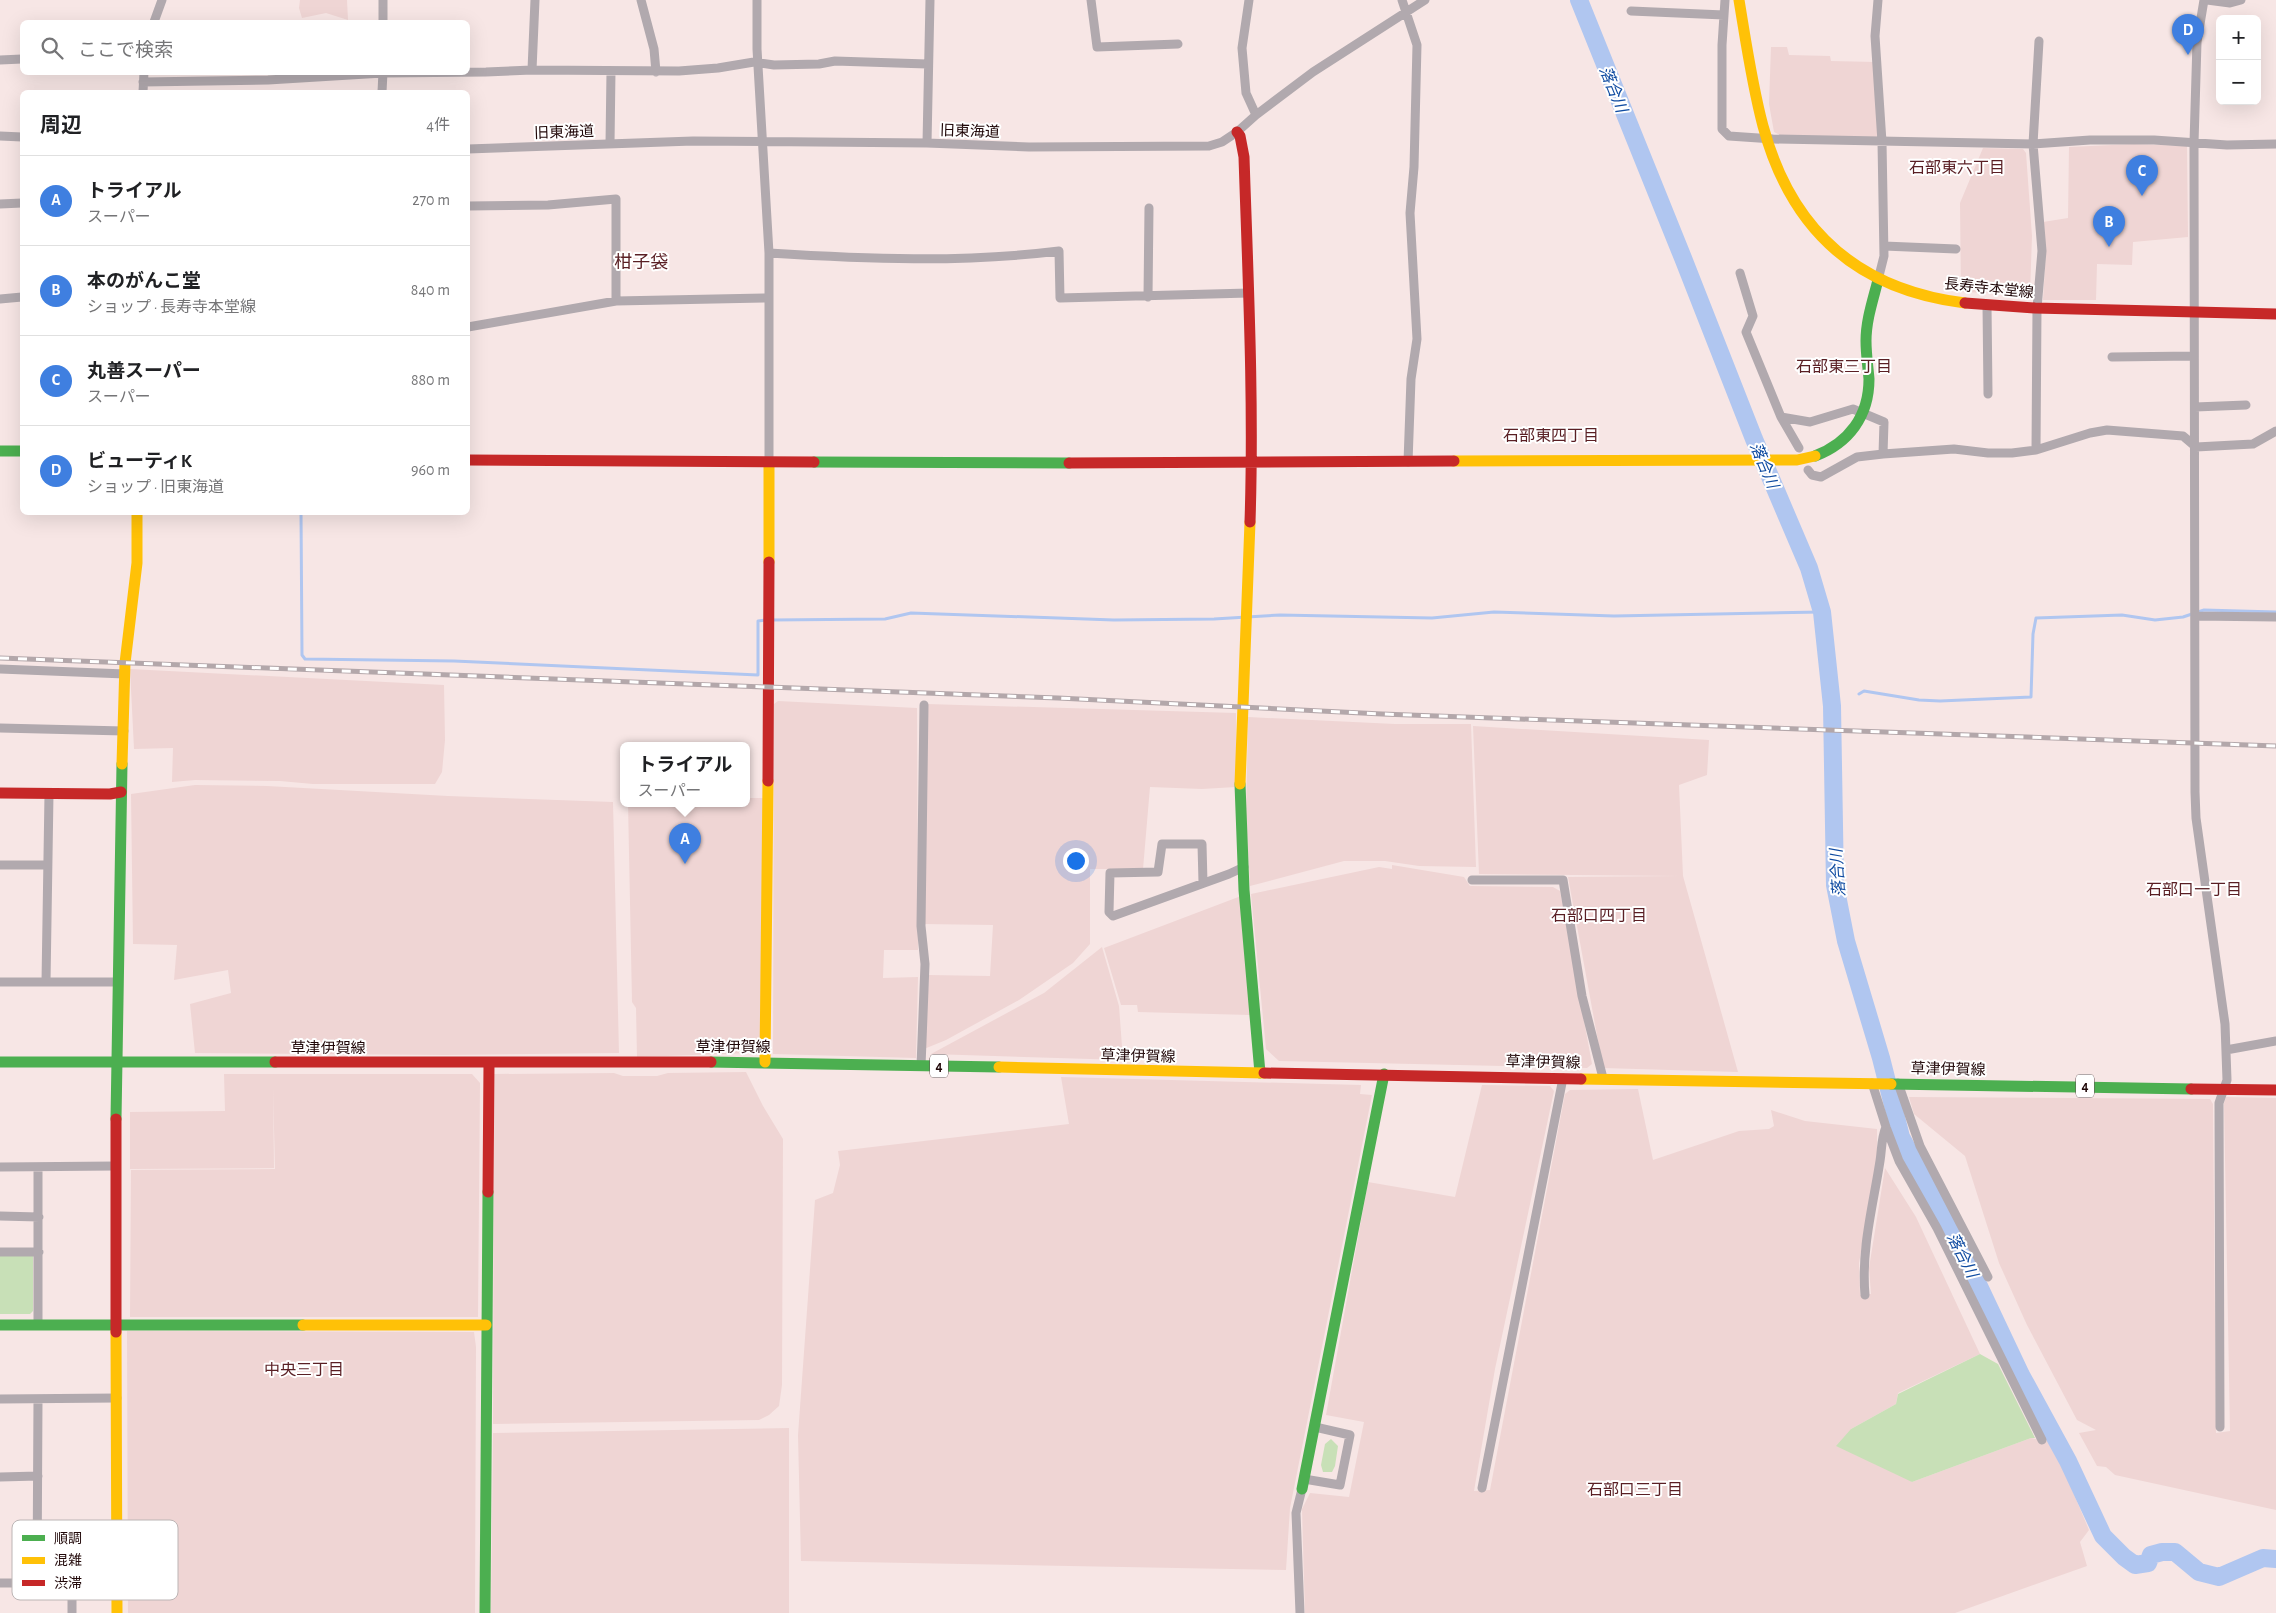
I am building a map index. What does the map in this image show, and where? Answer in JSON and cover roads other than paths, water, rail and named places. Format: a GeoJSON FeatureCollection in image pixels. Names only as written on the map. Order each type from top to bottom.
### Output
{"type":"FeatureCollection","features":[{"type":"Feature","properties":{"kind":"street"},"geometry":{"type":"LineString","coordinates":[[155,20],[162,0]]}},
{"type":"Feature","properties":{"kind":"street"},"geometry":{"type":"LineString","coordinates":[[382,0],[382,20]]}},
{"type":"Feature","properties":{"kind":"street"},"geometry":{"type":"LineString","coordinates":[[532,70],[535,0]]}},
{"type":"Feature","properties":{"kind":"street"},"geometry":{"type":"LineString","coordinates":[[641,0],[654,49],[656,72]]}},
{"type":"Feature","properties":{"kind":"street"},"geometry":{"type":"LineString","coordinates":[[757,0],[758,62],[769,253],[768,996],[765,1062]]}},
{"type":"Feature","properties":{"kind":"street"},"geometry":{"type":"LineString","coordinates":[[927,143],[927,64],[930,0]]}},
{"type":"Feature","properties":{"kind":"street"},"geometry":{"type":"LineString","coordinates":[[1091,0],[1097,47],[1178,44]]}},
{"type":"Feature","properties":{"kind":"street"},"geometry":{"type":"LineString","coordinates":[[1249,0],[1242,48],[1246,93],[1256,115]]}},
{"type":"Feature","properties":{"kind":"street"},"geometry":{"type":"LineString","coordinates":[[1402,0],[1408,12],[1416,44],[1414,167],[1410,213],[1417,339],[1411,379],[1408,462]]}},
{"type":"Feature","properties":{"kind":"street","name":"旧東海道"},"geometry":{"type":"LineString","coordinates":[[470,149],[610,144],[764,142],[927,143],[1029,147],[1209,146],[1222,142],[1237,132],[1256,115],[1313,72],[1425,0]]}},
{"type":"Feature","properties":{"kind":"street"},"geometry":{"type":"LineString","coordinates":[[1725,0],[1722,129],[1729,136],[1767,139],[1882,142],[2033,144],[2136,140],[2276,144]]}},
{"type":"Feature","properties":{"kind":"street","name":"長寿寺本堂線"},"geometry":{"type":"LineString","coordinates":[[1739,0],[1758,109],[1767,139],[1793,198],[1809,221],[1835,251],[1878,280],[1909,291],[1960,303],[2037,308],[2276,314]]}},
{"type":"Feature","properties":{"kind":"street"},"geometry":{"type":"LineString","coordinates":[[470,460],[1115,463],[1797,460],[1825,453],[1845,441],[1863,413],[1868,389],[1866,340],[1868,316],[1884,256],[1882,142],[1875,36],[1878,0]]}},
{"type":"Feature","properties":{"kind":"street"},"geometry":{"type":"LineString","coordinates":[[2220,1427],[2219,1103],[2227,1080],[2224,1016],[2196,818],[2194,738],[2196,616],[2194,508],[2196,447],[2194,143],[2197,42],[2206,0],[2230,4],[2241,0]]}},
{"type":"Feature","properties":{"kind":"street"},"geometry":{"type":"LineString","coordinates":[[1631,11],[1724,15]]}},
{"type":"Feature","properties":{"kind":"street"},"geometry":{"type":"LineString","coordinates":[[2036,450],[2037,308],[2042,251],[2033,144],[2039,41]]}},
{"type":"Feature","properties":{"kind":"street"},"geometry":{"type":"LineString","coordinates":[[0,60],[20,59]]}},
{"type":"Feature","properties":{"kind":"street"},"geometry":{"type":"LineString","coordinates":[[470,72],[532,70],[656,72],[718,68],[758,62],[774,65],[819,64],[835,61],[927,64]]}},
{"type":"Feature","properties":{"kind":"street"},"geometry":{"type":"LineString","coordinates":[[610,144],[611,71]]}},
{"type":"Feature","properties":{"kind":"street"},"geometry":{"type":"LineString","coordinates":[[143,90],[144,75]]}},
{"type":"Feature","properties":{"kind":"street"},"geometry":{"type":"LineString","coordinates":[[144,82],[268,80],[349,75]]}},
{"type":"Feature","properties":{"kind":"street"},"geometry":{"type":"LineString","coordinates":[[382,75],[382,90]]}},
{"type":"Feature","properties":{"kind":"street"},"geometry":{"type":"LineString","coordinates":[[1237,132],[1240,136],[1244,157],[1249,293],[1251,461],[1241,829],[1260,1073]]}},
{"type":"Feature","properties":{"kind":"street"},"geometry":{"type":"LineString","coordinates":[[0,136],[20,136]]}},
{"type":"Feature","properties":{"kind":"street"},"geometry":{"type":"LineString","coordinates":[[470,206],[548,205],[616,198],[616,301]]}},
{"type":"Feature","properties":{"kind":"street"},"geometry":{"type":"LineString","coordinates":[[0,204],[20,203]]}},
{"type":"Feature","properties":{"kind":"street"},"geometry":{"type":"LineString","coordinates":[[1148,296],[1149,208]]}},
{"type":"Feature","properties":{"kind":"street"},"geometry":{"type":"LineString","coordinates":[[1884,246],[1956,249]]}},
{"type":"Feature","properties":{"kind":"street"},"geometry":{"type":"LineString","coordinates":[[769,253],[838,257],[969,259],[1012,257],[1059,251],[1060,298],[1249,293]]}},
{"type":"Feature","properties":{"kind":"street"},"geometry":{"type":"LineString","coordinates":[[1740,273],[1753,316],[1746,332],[1781,417],[1800,448]]}},
{"type":"Feature","properties":{"kind":"street"},"geometry":{"type":"LineString","coordinates":[[0,298],[20,297]]}},
{"type":"Feature","properties":{"kind":"street"},"geometry":{"type":"LineString","coordinates":[[470,327],[616,301],[768,298]]}},
{"type":"Feature","properties":{"kind":"street"},"geometry":{"type":"LineString","coordinates":[[1987,305],[1988,394]]}},
{"type":"Feature","properties":{"kind":"street"},"geometry":{"type":"LineString","coordinates":[[2112,357],[2194,356]]}},
{"type":"Feature","properties":{"kind":"street"},"geometry":{"type":"LineString","coordinates":[[2195,407],[2246,405]]}},
{"type":"Feature","properties":{"kind":"street"},"geometry":{"type":"LineString","coordinates":[[1781,417],[1810,422],[1853,409],[1884,422],[1882,454]]}},
{"type":"Feature","properties":{"kind":"street"},"geometry":{"type":"LineString","coordinates":[[1808,470],[1812,475],[1821,477],[1856,457],[1882,454],[1954,449],[1988,453],[2036,450],[2090,433],[2107,430],[2183,436],[2196,447],[2253,444],[2276,430]]}},
{"type":"Feature","properties":{"kind":"street"},"geometry":{"type":"LineString","coordinates":[[0,451],[20,451]]}},
{"type":"Feature","properties":{"kind":"street"},"geometry":{"type":"LineString","coordinates":[[117,1520],[116,1062],[120,792],[125,674],[137,563],[137,515]]}},
{"type":"Feature","properties":{"kind":"street"},"geometry":{"type":"LineString","coordinates":[[2196,616],[2276,617]]}},
{"type":"Feature","properties":{"kind":"street"},"geometry":{"type":"LineString","coordinates":[[0,669],[125,674]]}},
{"type":"Feature","properties":{"kind":"street"},"geometry":{"type":"LineString","coordinates":[[921,1066],[925,964],[920,926],[924,705]]}},
{"type":"Feature","properties":{"kind":"street"},"geometry":{"type":"LineString","coordinates":[[0,728],[124,731]]}},
{"type":"Feature","properties":{"kind":"street"},"geometry":{"type":"LineString","coordinates":[[0,793],[110,794],[120,792]]}},
{"type":"Feature","properties":{"kind":"street"},"geometry":{"type":"LineString","coordinates":[[46,982],[49,794]]}},
{"type":"Feature","properties":{"kind":"street"},"geometry":{"type":"LineString","coordinates":[[1203,883],[1202,844],[1162,844],[1158,872],[1110,873],[1109,912],[1113,916],[1203,883],[1244,867]]}},
{"type":"Feature","properties":{"kind":"street"},"geometry":{"type":"LineString","coordinates":[[0,865],[47,865]]}},
{"type":"Feature","properties":{"kind":"street"},"geometry":{"type":"LineString","coordinates":[[1472,880],[1563,880],[1582,996],[1603,1078]]}},
{"type":"Feature","properties":{"kind":"street"},"geometry":{"type":"LineString","coordinates":[[0,982],[118,982]]}},
{"type":"Feature","properties":{"kind":"street"},"geometry":{"type":"LineString","coordinates":[[2226,1050],[2276,1041]]}},
{"type":"Feature","properties":{"kind":"street","name":"草津伊賀線"},"geometry":{"type":"LineString","coordinates":[[0,1062],[765,1062],[1260,1073],[2276,1090]]}},
{"type":"Feature","properties":{"kind":"street"},"geometry":{"type":"LineString","coordinates":[[485,1613],[489,1063]]}},
{"type":"Feature","properties":{"kind":"street"},"geometry":{"type":"LineString","coordinates":[[1300,1613],[1296,1513],[1316,1427],[1384,1074]]}},
{"type":"Feature","properties":{"kind":"street"},"geometry":{"type":"LineString","coordinates":[[1482,1488],[1563,1078]]}},
{"type":"Feature","properties":{"kind":"street"},"geometry":{"type":"LineString","coordinates":[[1875,1083],[1886,1127],[1899,1161],[1937,1228],[2042,1440]]}},
{"type":"Feature","properties":{"kind":"street"},"geometry":{"type":"LineString","coordinates":[[1896,1083],[1920,1146],[1988,1277]]}},
{"type":"Feature","properties":{"kind":"street"},"geometry":{"type":"LineString","coordinates":[[1865,1295],[1862,1269],[1881,1158],[1881,1138],[1886,1127]]}},
{"type":"Feature","properties":{"kind":"street"},"geometry":{"type":"LineString","coordinates":[[0,1167],[116,1166]]}},
{"type":"Feature","properties":{"kind":"street"},"geometry":{"type":"LineString","coordinates":[[38,1167],[38,1324]]}},
{"type":"Feature","properties":{"kind":"street"},"geometry":{"type":"LineString","coordinates":[[0,1216],[39,1217]]}},
{"type":"Feature","properties":{"kind":"street"},"geometry":{"type":"LineString","coordinates":[[0,1252],[39,1252]]}},
{"type":"Feature","properties":{"kind":"street"},"geometry":{"type":"LineString","coordinates":[[0,1325],[486,1325]]}},
{"type":"Feature","properties":{"kind":"street"},"geometry":{"type":"LineString","coordinates":[[0,1399],[117,1398]]}},
{"type":"Feature","properties":{"kind":"street"},"geometry":{"type":"LineString","coordinates":[[38,1399],[38,1520]]}},
{"type":"Feature","properties":{"kind":"street"},"geometry":{"type":"LineString","coordinates":[[1303,1484],[1340,1485],[1350,1435],[1316,1427]]}},
{"type":"Feature","properties":{"kind":"street"},"geometry":{"type":"LineString","coordinates":[[0,1477],[38,1476]]}},
{"type":"Feature","properties":{"kind":"street"},"geometry":{"type":"LineString","coordinates":[[72,1600],[72,1613]]}},
{"type":"Feature","properties":{"kind":"street"},"geometry":{"type":"LineString","coordinates":[[117,1600],[117,1613]]}},
{"type":"Feature","properties":{"kind":"waterway","name":"落合川"},"geometry":{"type":"LineString","coordinates":[[1579,0],[1754,439],[1809,568],[1822,612],[1832,706],[1835,885],[1846,941],[1881,1058],[1901,1137],[1968,1263],[2021,1375],[2068,1461],[2103,1536],[2135,1565],[2148,1563],[2151,1555],[2162,1552],[2175,1552],[2199,1572],[2219,1577],[2263,1558],[2276,1559]]}},
{"type":"Feature","properties":{"kind":"waterway"},"geometry":{"type":"LineString","coordinates":[[301,515],[302,655],[305,659],[454,661],[758,675],[758,621],[765,620]]}},
{"type":"Feature","properties":{"kind":"waterway"},"geometry":{"type":"LineString","coordinates":[[1859,694],[1864,691],[1919,700],[1940,701],[2031,697],[2033,634],[2036,618],[2122,615],[2155,620],[2183,617],[2204,610],[2276,612]]}},
{"type":"Feature","properties":{"kind":"waterway"},"geometry":{"type":"LineString","coordinates":[[771,620],[885,619],[911,613],[1114,620],[1214,619],[1280,615],[1432,618],[1494,612],[1614,616],[1822,612]]}},
{"type":"Feature","properties":{"kind":"railway"},"geometry":{"type":"LineString","coordinates":[[0,658],[1058,698],[1382,714],[2276,746]]}},
{"type":"Feature","properties":{"kind":"place","name":"ビューティK"},"geometry":{"type":"Point","coordinates":[2188,55]}},
{"type":"Feature","properties":{"kind":"place","name":"丸善スーパー"},"geometry":{"type":"Point","coordinates":[2142,196]}},
{"type":"Feature","properties":{"kind":"place","name":"本のがんこ堂"},"geometry":{"type":"Point","coordinates":[2109,247]}},
{"type":"Feature","properties":{"kind":"place","name":"トライアル"},"geometry":{"type":"Point","coordinates":[685,864]}},
{"type":"Feature","properties":{"kind":"district","name":"石部東六丁目"},"geometry":{"type":"Point","coordinates":[1957,167]}},
{"type":"Feature","properties":{"kind":"district","name":"柑子袋"},"geometry":{"type":"Point","coordinates":[641,262]}},
{"type":"Feature","properties":{"kind":"district","name":"石部東三丁目"},"geometry":{"type":"Point","coordinates":[1844,366]}},
{"type":"Feature","properties":{"kind":"district","name":"石部東四丁目"},"geometry":{"type":"Point","coordinates":[1551,435]}},
{"type":"Feature","properties":{"kind":"district","name":"石部口一丁目"},"geometry":{"type":"Point","coordinates":[2194,889]}},
{"type":"Feature","properties":{"kind":"district","name":"石部口四丁目"},"geometry":{"type":"Point","coordinates":[1599,915]}},
{"type":"Feature","properties":{"kind":"district","name":"中央三丁目"},"geometry":{"type":"Point","coordinates":[304,1369]}},
{"type":"Feature","properties":{"kind":"district","name":"石部口三丁目"},"geometry":{"type":"Point","coordinates":[1635,1489]}}]}
